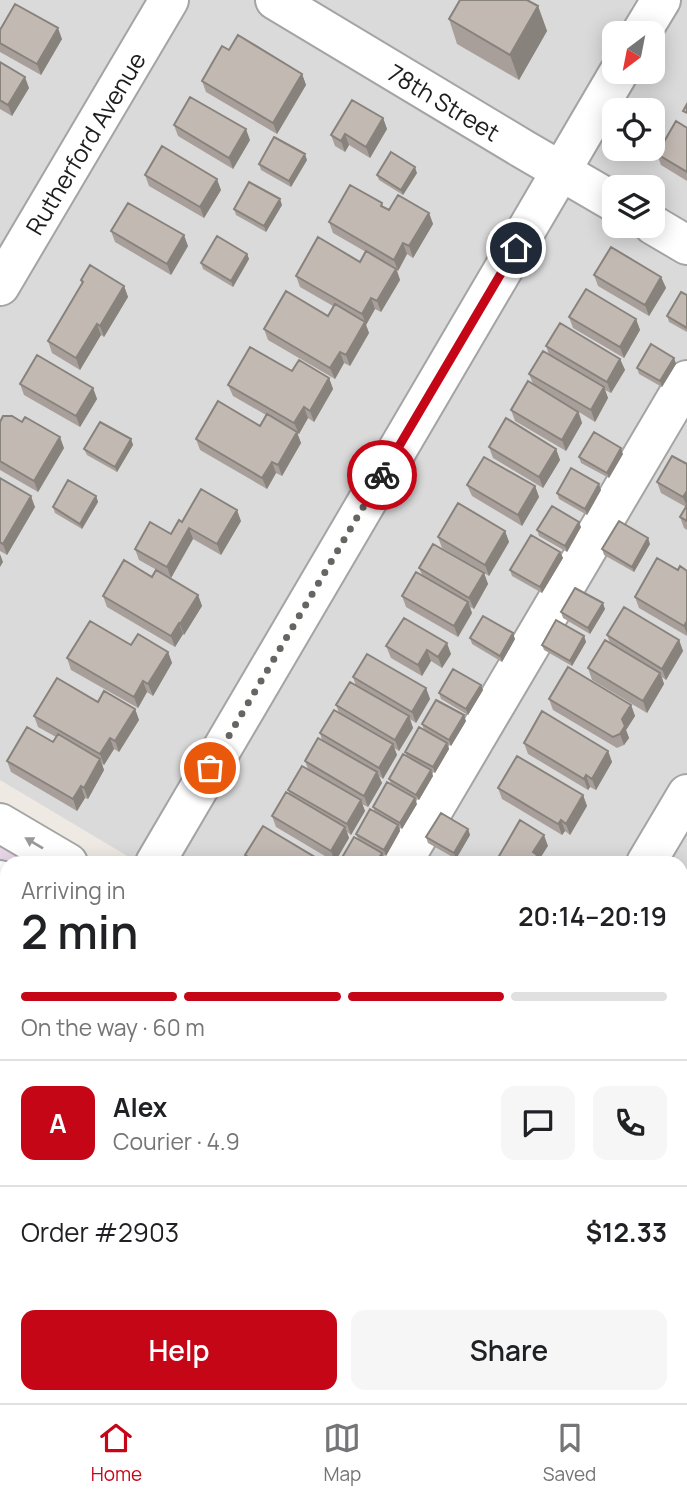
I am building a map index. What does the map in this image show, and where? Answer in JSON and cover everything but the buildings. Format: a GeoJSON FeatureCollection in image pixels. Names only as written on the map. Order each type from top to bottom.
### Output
{"type":"FeatureCollection","features":[{"type":"Feature","properties":{"kind":"street","name":"Rutherford Avenue"},"geometry":{"type":"LineString","coordinates":[[0,286],[169,0]]}},
{"type":"Feature","properties":{"kind":"street","name":"78th Street"},"geometry":{"type":"LineString","coordinates":[[275,0],[602,195]]}},
{"type":"Feature","properties":{"kind":"street"},"geometry":{"type":"LineString","coordinates":[[648,21],[661,0]]}},
{"type":"Feature","properties":{"kind":"street"},"geometry":{"type":"LineString","coordinates":[[159,856],[612,84]]}},
{"type":"Feature","properties":{"kind":"street"},"geometry":{"type":"LineString","coordinates":[[665,232],[687,246]]}},
{"type":"Feature","properties":{"kind":"street"},"geometry":{"type":"LineString","coordinates":[[406,856],[687,380]]}},
{"type":"Feature","properties":{"kind":"street"},"geometry":{"type":"LineString","coordinates":[[650,856],[687,794]]}},
{"type":"Feature","properties":{"kind":"street"},"geometry":{"type":"LineString","coordinates":[[0,823],[56,856]]}},
{"type":"Feature","properties":{"kind":"shaded area"},"geometry":{"type":"Polygon","coordinates":[[[0,0],[687,0],[687,856],[127,856],[0,780],[0,0]]]}},
{"type":"Feature","properties":{"kind":"shaded area"},"geometry":{"type":"Polygon","coordinates":[[[0,827],[48,856],[0,856],[0,827]]]}},
{"type":"Feature","properties":{"kind":"way so far"},"geometry":{"type":"LineString","coordinates":[[210,768],[382,475]]}},
{"type":"Feature","properties":{"kind":"route"},"geometry":{"type":"LineString","coordinates":[[382,475],[516,248]]}}]}
